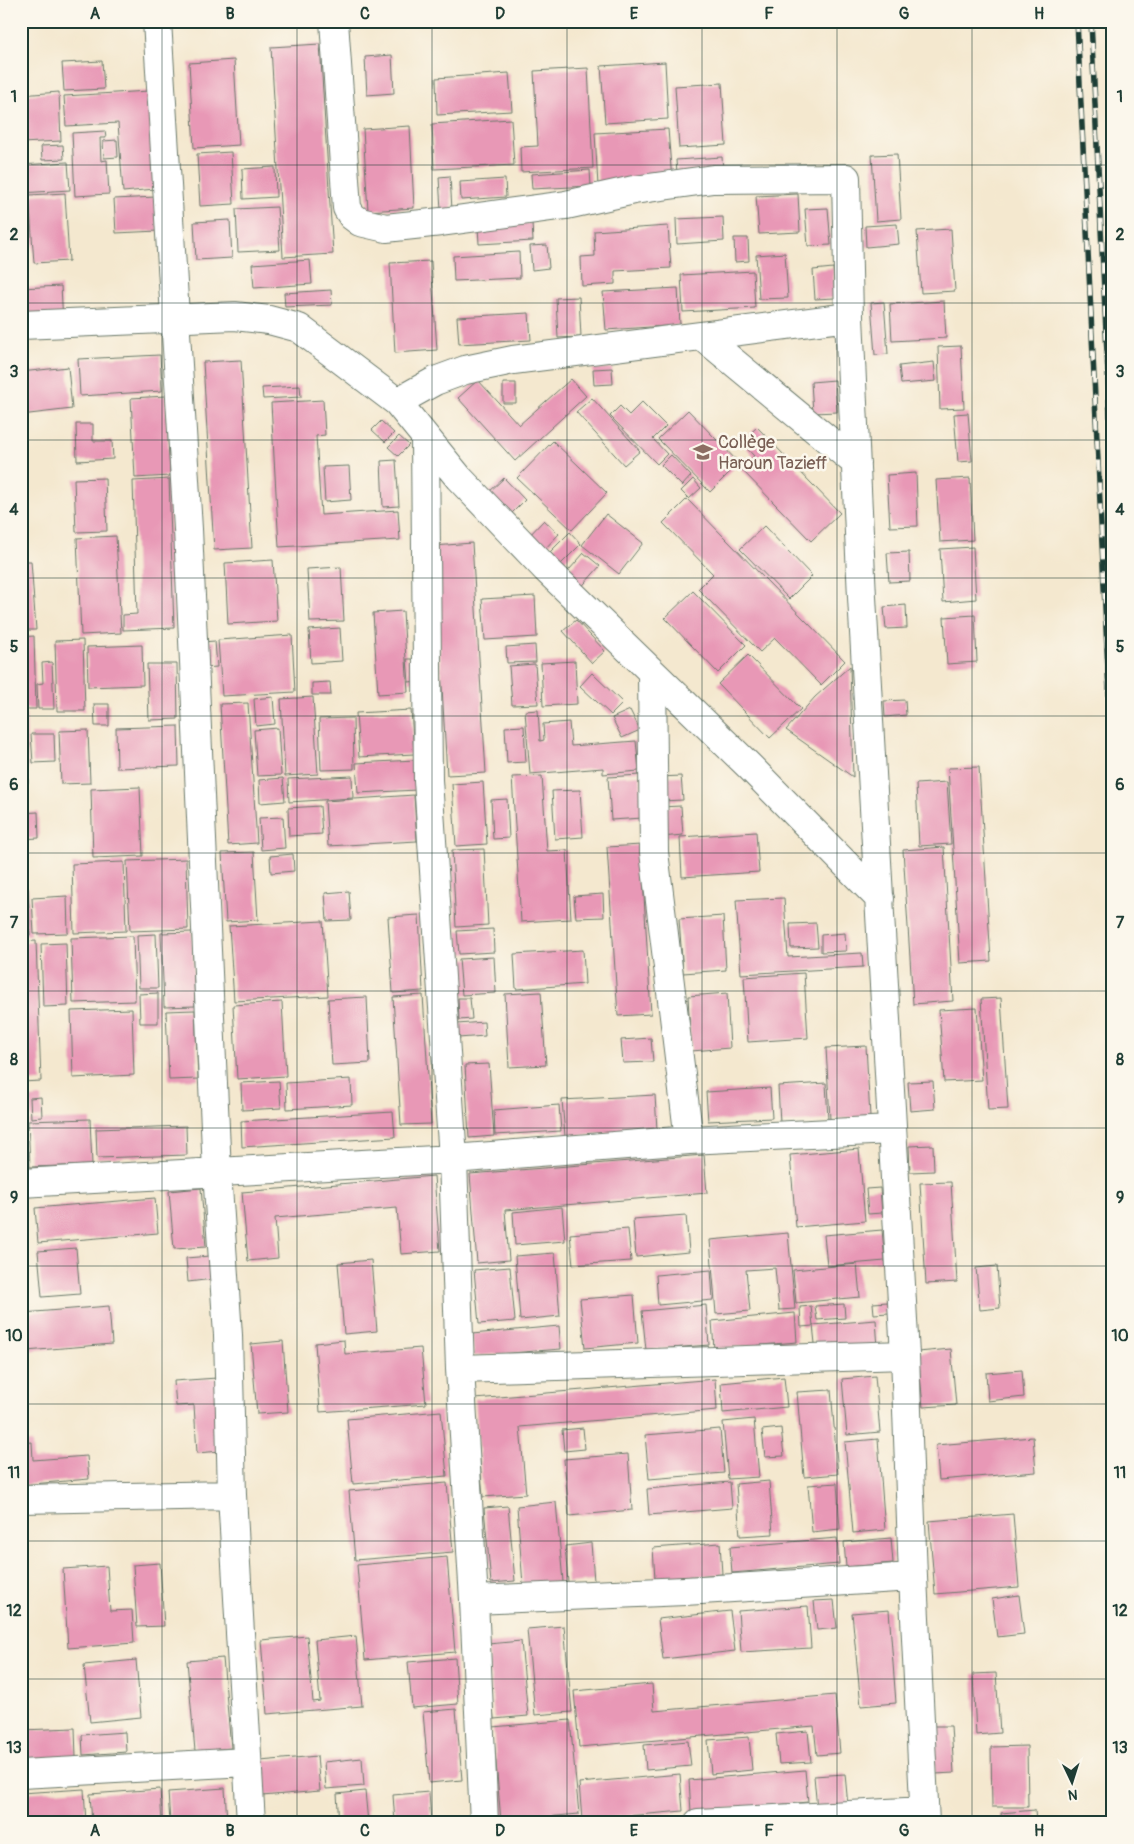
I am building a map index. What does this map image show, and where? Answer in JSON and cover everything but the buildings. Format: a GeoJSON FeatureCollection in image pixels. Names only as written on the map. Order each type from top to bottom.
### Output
{"type":"FeatureCollection","features":[{"type":"Feature","properties":{"kind":"street"},"geometry":{"type":"LineString","coordinates":[[157,21],[188,529],[218,1172],[228,1335],[232,1495],[251,1823]]}},
{"type":"Feature","properties":{"kind":"street"},"geometry":{"type":"LineString","coordinates":[[334,21],[347,208],[352,216],[360,222],[386,228],[441,222],[566,205],[634,190],[713,179],[846,178],[849,317],[862,597],[905,1355],[924,1817],[698,1823]]}},
{"type":"Feature","properties":{"kind":"street"},"geometry":{"type":"LineString","coordinates":[[21,326],[235,316],[269,320],[299,328],[397,402],[459,478],[546,569],[749,766],[880,899]]}},
{"type":"Feature","properties":{"kind":"street"},"geometry":{"type":"LineString","coordinates":[[397,402],[435,381],[465,370],[492,364],[849,317]]}},
{"type":"Feature","properties":{"kind":"street"},"geometry":{"type":"LineString","coordinates":[[702,336],[856,463]]}},
{"type":"Feature","properties":{"kind":"street"},"geometry":{"type":"LineString","coordinates":[[425,438],[428,780],[453,1159],[460,1369],[474,1600],[484,1823]]}},
{"type":"Feature","properties":{"kind":"street"},"geometry":{"type":"LineString","coordinates":[[652,672],[654,852],[689,1140]]}},
{"type":"Feature","properties":{"kind":"street"},"geometry":{"type":"LineString","coordinates":[[21,1183],[453,1159],[689,1140],[891,1130]]}},
{"type":"Feature","properties":{"kind":"street"},"geometry":{"type":"LineString","coordinates":[[460,1369],[905,1355]]}},
{"type":"Feature","properties":{"kind":"street"},"geometry":{"type":"LineString","coordinates":[[21,1499],[232,1495]]}},
{"type":"Feature","properties":{"kind":"street"},"geometry":{"type":"LineString","coordinates":[[474,1600],[694,1590],[913,1577]]}},
{"type":"Feature","properties":{"kind":"street"},"geometry":{"type":"LineString","coordinates":[[21,1774],[247,1762]]}},
{"type":"Feature","properties":{"kind":"railway"},"geometry":{"type":"LineString","coordinates":[[1077,21],[1113,775]]}},
{"type":"Feature","properties":{"kind":"railway"},"geometry":{"type":"LineString","coordinates":[[1091,21],[1113,477]]}},
{"type":"Feature","properties":{"kind":"place","name":"Collège Haroun Tazieff"},"geometry":{"type":"Point","coordinates":[703,452]}}]}
